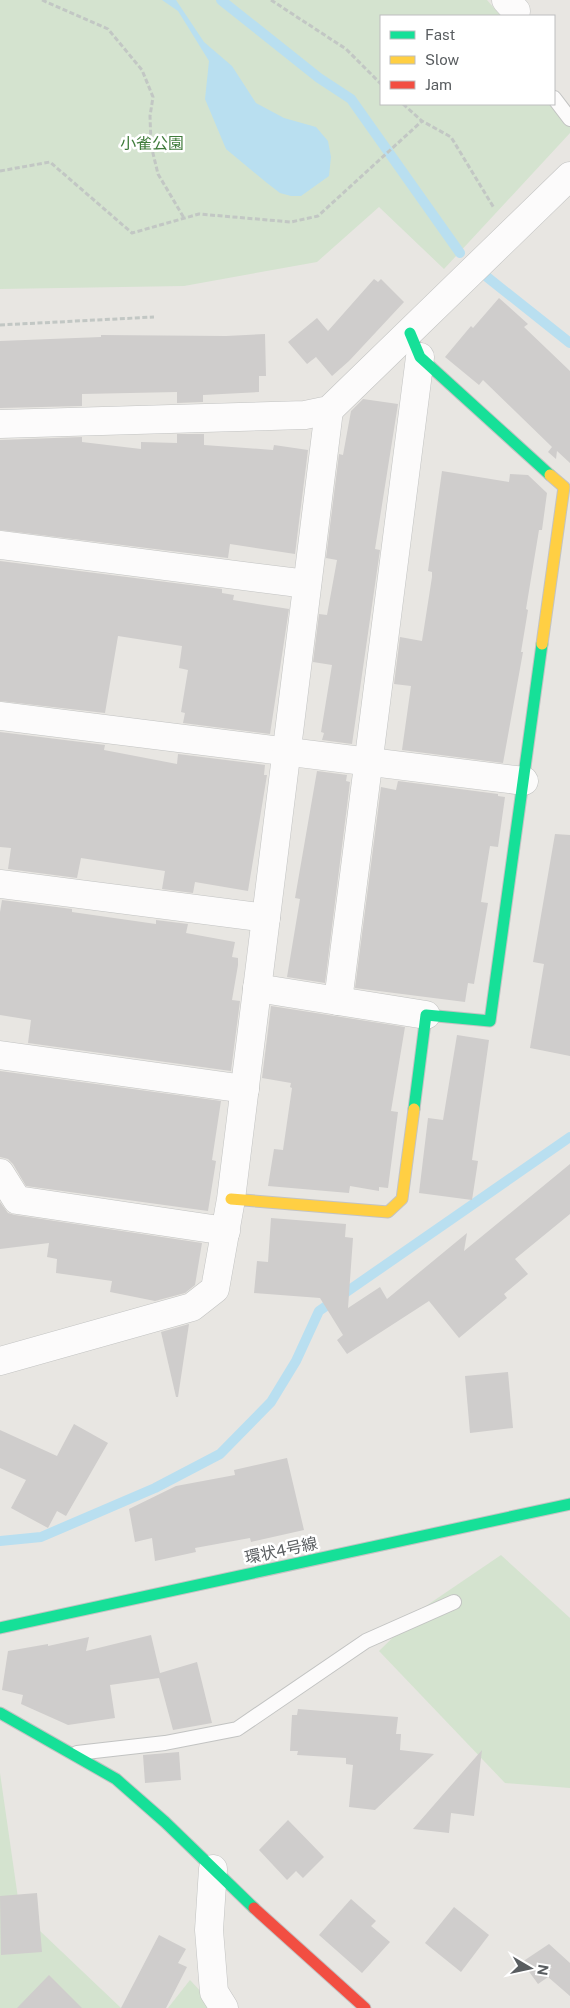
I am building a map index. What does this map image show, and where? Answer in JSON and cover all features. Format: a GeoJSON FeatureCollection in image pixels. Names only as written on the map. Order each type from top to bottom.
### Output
{"type":"FeatureCollection","features":[{"type":"Feature","properties":{"kind":"street"},"geometry":{"type":"LineString","coordinates":[[0,424],[305,415],[329,410],[415,345],[510,234],[570,176]]}},
{"type":"Feature","properties":{"kind":"street"},"geometry":{"type":"LineString","coordinates":[[338,1001],[368,762],[415,345]]}},
{"type":"Feature","properties":{"kind":"street"},"geometry":{"type":"LineString","coordinates":[[257,988],[426,1015],[490,1022],[564,487],[415,345]]}},
{"type":"Feature","properties":{"kind":"street"},"geometry":{"type":"LineString","coordinates":[[0,1361],[192,1307],[215,1289],[231,1199],[329,410]]}},
{"type":"Feature","properties":{"kind":"street"},"geometry":{"type":"LineString","coordinates":[[0,545],[307,584]]}},
{"type":"Feature","properties":{"kind":"street"},"geometry":{"type":"LineString","coordinates":[[0,716],[524,781]]}},
{"type":"Feature","properties":{"kind":"street"},"geometry":{"type":"LineString","coordinates":[[0,884],[266,918]]}},
{"type":"Feature","properties":{"kind":"street"},"geometry":{"type":"LineString","coordinates":[[231,1199],[388,1212],[402,1199],[426,1015]]}},
{"type":"Feature","properties":{"kind":"street"},"geometry":{"type":"LineString","coordinates":[[0,1055],[245,1089]]}},
{"type":"Feature","properties":{"kind":"street"},"geometry":{"type":"LineString","coordinates":[[0,1173],[16,1200],[226,1231]]}},
{"type":"Feature","properties":{"kind":"street","name":"環状4号線"},"geometry":{"type":"LineString","coordinates":[[0,1628],[570,1504]]}},
{"type":"Feature","properties":{"kind":"street"},"geometry":{"type":"LineString","coordinates":[[0,1713],[116,1779],[165,1822],[213,1869],[365,2008]]}},
{"type":"Feature","properties":{"kind":"street"},"geometry":{"type":"LineString","coordinates":[[213,1869],[209,1930],[214,1992],[224,2008]]}},
{"type":"Feature","properties":{"kind":"lane"},"geometry":{"type":"LineString","coordinates":[[555,99],[570,118]]}},
{"type":"Feature","properties":{"kind":"lane"},"geometry":{"type":"LineString","coordinates":[[75,1754],[165,1743],[237,1729],[366,1641],[454,1602]]}},
{"type":"Feature","properties":{"kind":"path"},"geometry":{"type":"LineString","coordinates":[[42,0],[108,29],[142,70],[153,97],[150,116],[151,146],[158,174],[184,218]]}},
{"type":"Feature","properties":{"kind":"path"},"geometry":{"type":"LineString","coordinates":[[271,0],[346,49],[380,83]]}},
{"type":"Feature","properties":{"kind":"path"},"geometry":{"type":"LineString","coordinates":[[404,105],[422,121],[451,137],[510,234]]}},
{"type":"Feature","properties":{"kind":"path"},"geometry":{"type":"LineString","coordinates":[[0,172],[50,162],[132,233],[199,214],[291,222],[318,216],[422,121]]}},
{"type":"Feature","properties":{"kind":"path"},"geometry":{"type":"LineString","coordinates":[[0,325],[154,317]]}},
{"type":"Feature","properties":{"kind":"green space","name":"小雀公園"},"geometry":{"type":"Polygon","coordinates":[[[0,0],[487,0],[500,15],[380,15],[380,105],[555,105],[570,125],[570,133],[444,269],[379,207],[317,262],[184,286],[0,289],[0,0]]]}},
{"type":"Feature","properties":{"kind":"green space"},"geometry":{"type":"Polygon","coordinates":[[[501,1555],[570,1618],[570,1788],[505,1783],[379,1651],[423,1608],[501,1555]]]}},
{"type":"Feature","properties":{"kind":"green space"},"geometry":{"type":"Polygon","coordinates":[[[0,1773],[20,1912],[121,2008],[0,2008],[0,1773]]]}},
{"type":"Feature","properties":{"kind":"green space"},"geometry":{"type":"Polygon","coordinates":[[[190,1980],[216,2008],[168,2008],[190,1980]]]}},
{"type":"Feature","properties":{"kind":"water"},"geometry":{"type":"Polygon","coordinates":[[[162,0],[176,0],[204,42],[232,66],[256,103],[284,118],[316,127],[328,141],[331,157],[329,176],[301,196],[291,196],[280,193],[226,149],[205,99],[209,61],[178,11],[162,0]]]}},
{"type":"Feature","properties":{"kind":"building"},"geometry":{"type":"Polygon","coordinates":[[[374,279],[378,282],[381,279],[404,302],[349,361],[332,376],[316,357],[307,364],[288,342],[317,318],[328,331],[374,279]]]}},
{"type":"Feature","properties":{"kind":"building"},"geometry":{"type":"Polygon","coordinates":[[[499,298],[528,324],[524,327],[570,371],[570,463],[557,451],[556,459],[548,452],[552,447],[483,380],[479,385],[445,357],[471,326],[473,328],[499,298]]]}},
{"type":"Feature","properties":{"kind":"building"},"geometry":{"type":"Polygon","coordinates":[[[265,334],[266,376],[259,376],[259,392],[203,395],[203,402],[177,403],[177,392],[82,394],[82,406],[0,408],[0,341],[101,337],[101,335],[226,336],[265,334]]]}},
{"type":"Feature","properties":{"kind":"building"},"geometry":{"type":"Polygon","coordinates":[[[363,399],[398,404],[375,549],[380,550],[352,744],[322,740],[324,733],[321,732],[332,665],[313,662],[319,614],[327,615],[337,560],[326,558],[339,454],[343,455],[351,411],[363,399]]]}},
{"type":"Feature","properties":{"kind":"building"},"geometry":{"type":"Polygon","coordinates":[[[177,434],[204,434],[204,445],[273,450],[274,445],[308,450],[295,554],[230,544],[228,558],[0,530],[0,440],[82,437],[82,442],[141,449],[141,442],[177,443],[177,434]]]}},
{"type":"Feature","properties":{"kind":"building"},"geometry":{"type":"Polygon","coordinates":[[[442,471],[509,482],[510,474],[528,475],[547,493],[542,530],[539,530],[526,609],[528,610],[521,652],[523,652],[503,763],[402,750],[411,686],[394,684],[400,637],[422,641],[432,577],[432,572],[428,571],[442,471]]]}},
{"type":"Feature","properties":{"kind":"building"},"geometry":{"type":"Polygon","coordinates":[[[0,561],[222,589],[222,593],[234,595],[233,600],[289,609],[270,734],[183,723],[185,713],[181,712],[188,670],[179,668],[182,646],[118,636],[105,713],[0,701],[0,561]]]}},
{"type":"Feature","properties":{"kind":"building"},"geometry":{"type":"Polygon","coordinates":[[[0,732],[105,745],[104,750],[177,764],[178,754],[265,765],[264,775],[267,775],[248,891],[195,882],[193,893],[162,889],[165,871],[81,858],[77,878],[8,869],[11,848],[0,847],[0,732]]]}},
{"type":"Feature","properties":{"kind":"building"},"geometry":{"type":"Polygon","coordinates":[[[317,771],[347,775],[346,781],[350,782],[325,983],[287,977],[300,899],[295,898],[317,771]]]}},
{"type":"Feature","properties":{"kind":"building"},"geometry":{"type":"Polygon","coordinates":[[[398,781],[498,794],[498,796],[505,797],[498,847],[490,846],[481,902],[488,903],[474,984],[468,983],[465,1002],[355,988],[381,787],[396,790],[398,781]]]}},
{"type":"Feature","properties":{"kind":"building"},"geometry":{"type":"Polygon","coordinates":[[[555,834],[570,835],[570,1056],[530,1048],[544,964],[533,962],[555,834]]]}},
{"type":"Feature","properties":{"kind":"building"},"geometry":{"type":"Polygon","coordinates":[[[2,900],[72,909],[72,912],[156,924],[156,920],[188,924],[186,933],[235,942],[232,957],[238,958],[238,965],[232,1000],[240,1001],[231,1071],[28,1043],[31,1020],[0,1015],[0,912],[2,900]]]}},
{"type":"Feature","properties":{"kind":"building"},"geometry":{"type":"Polygon","coordinates":[[[271,1006],[405,1027],[391,1111],[398,1112],[388,1188],[379,1187],[379,1191],[350,1186],[349,1193],[268,1186],[274,1149],[283,1150],[292,1088],[290,1087],[291,1083],[262,1078],[271,1006]]]}},
{"type":"Feature","properties":{"kind":"building"},"geometry":{"type":"Polygon","coordinates":[[[457,1035],[489,1040],[472,1160],[478,1161],[472,1200],[419,1193],[428,1118],[443,1120],[457,1035]]]}},
{"type":"Feature","properties":{"kind":"building"},"geometry":{"type":"Polygon","coordinates":[[[0,1071],[221,1101],[212,1160],[216,1161],[208,1211],[26,1186],[13,1164],[8,1159],[0,1157],[0,1071]]]}},
{"type":"Feature","properties":{"kind":"building"},"geometry":{"type":"Polygon","coordinates":[[[570,1164],[570,1214],[515,1259],[528,1274],[504,1294],[507,1298],[459,1338],[429,1301],[347,1354],[337,1340],[343,1335],[320,1298],[254,1293],[257,1261],[268,1262],[271,1218],[346,1224],[345,1237],[353,1238],[348,1308],[380,1287],[387,1299],[467,1233],[464,1251],[570,1164]]]}},
{"type":"Feature","properties":{"kind":"building"},"geometry":{"type":"Polygon","coordinates":[[[0,1202],[8,1213],[15,1215],[202,1243],[195,1285],[185,1293],[155,1301],[110,1292],[112,1281],[56,1273],[57,1259],[47,1257],[49,1243],[0,1249],[0,1202]]]}},
{"type":"Feature","properties":{"kind":"building"},"geometry":{"type":"Polygon","coordinates":[[[189,1324],[178,1397],[176,1397],[161,1332],[189,1324]]]}},
{"type":"Feature","properties":{"kind":"building"},"geometry":{"type":"Polygon","coordinates":[[[508,1372],[513,1428],[470,1433],[465,1376],[508,1372]]]}},
{"type":"Feature","properties":{"kind":"building"},"geometry":{"type":"Polygon","coordinates":[[[74,1424],[108,1443],[66,1516],[57,1511],[48,1528],[11,1508],[26,1480],[0,1468],[0,1430],[57,1456],[74,1424]]]}},
{"type":"Feature","properties":{"kind":"building"},"geometry":{"type":"Polygon","coordinates":[[[287,1458],[304,1530],[251,1542],[250,1538],[195,1548],[196,1552],[155,1561],[152,1538],[135,1542],[129,1509],[176,1486],[235,1475],[234,1470],[287,1458]]]}},
{"type":"Feature","properties":{"kind":"building"},"geometry":{"type":"Polygon","coordinates":[[[151,1635],[160,1673],[197,1662],[212,1723],[173,1730],[159,1678],[110,1685],[115,1718],[68,1725],[21,1704],[23,1695],[2,1690],[8,1651],[48,1644],[48,1646],[89,1637],[86,1651],[151,1635]]]}},
{"type":"Feature","properties":{"kind":"building"},"geometry":{"type":"Polygon","coordinates":[[[298,1709],[398,1717],[396,1734],[401,1734],[400,1750],[434,1754],[375,1810],[349,1807],[353,1765],[346,1764],[346,1758],[297,1755],[298,1751],[290,1751],[292,1715],[297,1715],[298,1709]]]}},
{"type":"Feature","properties":{"kind":"building"},"geometry":{"type":"Polygon","coordinates":[[[482,1750],[474,1816],[451,1813],[449,1833],[413,1829],[482,1750]]]}},
{"type":"Feature","properties":{"kind":"building"},"geometry":{"type":"Polygon","coordinates":[[[179,1752],[181,1780],[145,1783],[143,1755],[179,1752]]]}},
{"type":"Feature","properties":{"kind":"building"},"geometry":{"type":"Polygon","coordinates":[[[288,1820],[324,1857],[303,1878],[296,1871],[287,1880],[259,1850],[288,1820]]]}},
{"type":"Feature","properties":{"kind":"building"},"geometry":{"type":"Polygon","coordinates":[[[37,1893],[42,1952],[1,1955],[0,1896],[37,1893]]]}},
{"type":"Feature","properties":{"kind":"building"},"geometry":{"type":"Polygon","coordinates":[[[351,1899],[376,1921],[371,1926],[390,1942],[362,1973],[319,1935],[351,1899]]]}},
{"type":"Feature","properties":{"kind":"building"},"geometry":{"type":"Polygon","coordinates":[[[454,1907],[489,1935],[461,1972],[425,1943],[454,1907]]]}},
{"type":"Feature","properties":{"kind":"building"},"geometry":{"type":"Polygon","coordinates":[[[159,1935],[186,1949],[178,1963],[187,1967],[166,2008],[121,2008],[159,1935]]]}},
{"type":"Feature","properties":{"kind":"building"},"geometry":{"type":"Polygon","coordinates":[[[549,1944],[570,1963],[570,1996],[548,1977],[538,1984],[522,1962],[549,1944]]]}},
{"type":"Feature","properties":{"kind":"building"},"geometry":{"type":"Polygon","coordinates":[[[49,1975],[82,2008],[17,2008],[49,1975]]]}},
{"type":"Feature","properties":{"kind":"waterway"},"geometry":{"type":"LineString","coordinates":[[221,0],[319,78],[351,99],[460,253]]}},
{"type":"Feature","properties":{"kind":"waterway"},"geometry":{"type":"LineString","coordinates":[[487,277],[570,343]]}},
{"type":"Feature","properties":{"kind":"waterway"},"geometry":{"type":"LineString","coordinates":[[0,1541],[41,1537],[155,1488],[220,1454],[271,1402],[296,1361],[319,1311],[570,1137]]}},
{"type":"Feature","properties":{"kind":"traffic: fast"},"geometry":{"type":"LineString","coordinates":[[410,333],[420,357],[550,475]]}},
{"type":"Feature","properties":{"kind":"traffic: fast"},"geometry":{"type":"LineString","coordinates":[[414,1109],[426,1015],[490,1021],[542,644]]}},
{"type":"Feature","properties":{"kind":"traffic: fast"},"geometry":{"type":"LineString","coordinates":[[0,1628],[570,1504]]}},
{"type":"Feature","properties":{"kind":"traffic: fast"},"geometry":{"type":"LineString","coordinates":[[0,1713],[116,1779],[165,1822],[254,1908]]}},
{"type":"Feature","properties":{"kind":"traffic: slow"},"geometry":{"type":"LineString","coordinates":[[542,644],[564,487],[550,475]]}},
{"type":"Feature","properties":{"kind":"traffic: slow"},"geometry":{"type":"LineString","coordinates":[[231,1199],[388,1212],[402,1199],[414,1109]]}},
{"type":"Feature","properties":{"kind":"traffic: jam"},"geometry":{"type":"LineString","coordinates":[[254,1908],[365,2008]]}}]}
